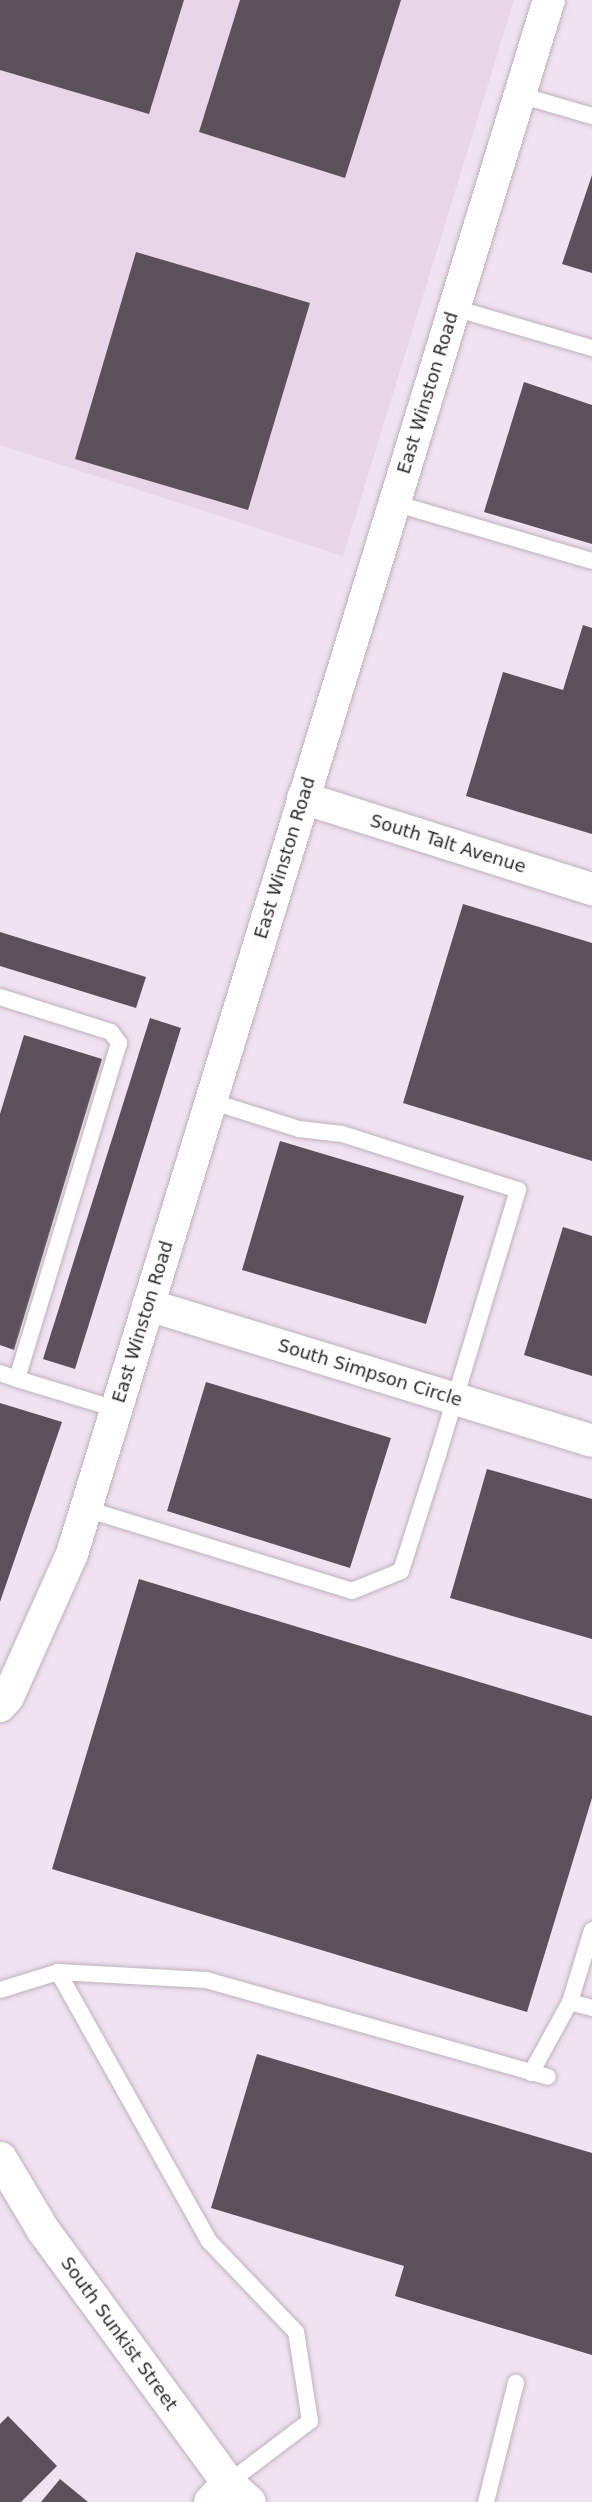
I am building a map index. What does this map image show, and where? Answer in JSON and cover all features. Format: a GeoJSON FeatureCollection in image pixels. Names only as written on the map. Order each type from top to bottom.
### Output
{"type":"FeatureCollection","features":[{"type":"Feature","properties":{"kind":"street","name":"East Winston Road"},"geometry":{"type":"LineString","coordinates":[[0,1706],[8,1673],[72,1554],[549,0]]}},
{"type":"Feature","properties":{"kind":"street","name":"South Talt Avenue"},"geometry":{"type":"LineString","coordinates":[[303,798],[592,889]]}},
{"type":"Feature","properties":{"kind":"street","name":"South Simpson Circle"},"geometry":{"type":"LineString","coordinates":[[148,1305],[592,1441]]}},
{"type":"Feature","properties":{"kind":"street","name":"South Sunkist Street"},"geometry":{"type":"LineString","coordinates":[[0,2158],[43,2230],[229,2496]]}},
{"type":"Feature","properties":{"kind":"lane"},"geometry":{"type":"LineString","coordinates":[[520,95],[592,116]]}},
{"type":"Feature","properties":{"kind":"lane"},"geometry":{"type":"LineString","coordinates":[[454,308],[592,348]]}},
{"type":"Feature","properties":{"kind":"lane"},"geometry":{"type":"LineString","coordinates":[[394,503],[592,561]]}},
{"type":"Feature","properties":{"kind":"lane"},"geometry":{"type":"LineString","coordinates":[[0,998],[111,1032],[119,1043],[17,1379]]}},
{"type":"Feature","properties":{"kind":"lane"},"geometry":{"type":"LineString","coordinates":[[86,1509],[352,1591],[401,1571],[455,1399],[518,1190],[342,1134],[299,1129],[210,1101]]}},
{"type":"Feature","properties":{"kind":"lane"},"geometry":{"type":"LineString","coordinates":[[0,1373],[116,1409]]}},
{"type":"Feature","properties":{"kind":"lane"},"geometry":{"type":"LineString","coordinates":[[531,2073],[570,2002],[592,1930]]}},
{"type":"Feature","properties":{"kind":"lane"},"geometry":{"type":"LineString","coordinates":[[58,1972],[209,2241],[296,2332],[310,2421],[229,2496]]}},
{"type":"Feature","properties":{"kind":"lane"},"geometry":{"type":"LineString","coordinates":[[0,1990],[58,1972],[206,1980],[548,2078]]}},
{"type":"Feature","properties":{"kind":"lane"},"geometry":{"type":"LineString","coordinates":[[570,2002],[592,2008]]}},
{"type":"Feature","properties":{"kind":"lane"},"geometry":{"type":"LineString","coordinates":[[486,2502],[516,2383]]}},
{"type":"Feature","properties":{"kind":"shaded area"},"geometry":{"type":"Polygon","coordinates":[[[0,0],[514,0],[343,556],[0,445],[0,0]]]}},
{"type":"Feature","properties":{"kind":"building"},"geometry":{"type":"Polygon","coordinates":[[[0,0],[184,0],[149,114],[0,70],[0,0]]]}},
{"type":"Feature","properties":{"kind":"building"},"geometry":{"type":"Polygon","coordinates":[[[240,0],[401,0],[345,178],[199,132],[240,0]]]}},
{"type":"Feature","properties":{"kind":"building"},"geometry":{"type":"Polygon","coordinates":[[[592,175],[592,273],[562,264],[592,175]]]}},
{"type":"Feature","properties":{"kind":"building"},"geometry":{"type":"Polygon","coordinates":[[[136,252],[310,303],[248,510],[75,459],[136,252]]]}},
{"type":"Feature","properties":{"kind":"building"},"geometry":{"type":"Polygon","coordinates":[[[524,382],[592,405],[592,544],[484,512],[524,382]]]}},
{"type":"Feature","properties":{"kind":"building"},"geometry":{"type":"Polygon","coordinates":[[[583,625],[592,628],[592,834],[466,796],[503,672],[563,690],[583,625]]]}},
{"type":"Feature","properties":{"kind":"building"},"geometry":{"type":"Polygon","coordinates":[[[463,904],[592,943],[592,1161],[403,1103],[463,904]]]}},
{"type":"Feature","properties":{"kind":"building"},"geometry":{"type":"Polygon","coordinates":[[[0,932],[146,977],[136,1008],[0,966],[0,932]]]}},
{"type":"Feature","properties":{"kind":"building"},"geometry":{"type":"Polygon","coordinates":[[[150,1018],[181,1028],[75,1369],[43,1359],[150,1018]]]}},
{"type":"Feature","properties":{"kind":"building"},"geometry":{"type":"Polygon","coordinates":[[[24,1035],[102,1059],[14,1350],[0,1345],[0,1114],[24,1035]]]}},
{"type":"Feature","properties":{"kind":"building"},"geometry":{"type":"Polygon","coordinates":[[[280,1141],[464,1196],[426,1324],[242,1270],[280,1141]]]}},
{"type":"Feature","properties":{"kind":"building"},"geometry":{"type":"Polygon","coordinates":[[[563,1227],[592,1236],[592,1376],[524,1355],[563,1227]]]}},
{"type":"Feature","properties":{"kind":"building"},"geometry":{"type":"Polygon","coordinates":[[[206,1382],[391,1438],[350,1568],[167,1511],[206,1382]]]}},
{"type":"Feature","properties":{"kind":"building"},"geometry":{"type":"Polygon","coordinates":[[[0,1403],[62,1422],[0,1602],[0,1403]]]}},
{"type":"Feature","properties":{"kind":"building"},"geometry":{"type":"Polygon","coordinates":[[[487,1469],[592,1499],[592,1639],[450,1598],[487,1469]]]}},
{"type":"Feature","properties":{"kind":"building"},"geometry":{"type":"Polygon","coordinates":[[[139,1579],[592,1716],[592,1798],[527,2012],[52,1869],[139,1579]]]}},
{"type":"Feature","properties":{"kind":"building"},"geometry":{"type":"Polygon","coordinates":[[[257,2054],[592,2153],[592,2355],[395,2296],[404,2266],[211,2208],[257,2054]]]}},
{"type":"Feature","properties":{"kind":"building"},"geometry":{"type":"Polygon","coordinates":[[[8,2416],[57,2466],[21,2502],[0,2502],[0,2424],[8,2416]]]}},
{"type":"Feature","properties":{"kind":"building"},"geometry":{"type":"Polygon","coordinates":[[[60,2479],[88,2502],[41,2502],[60,2479]]]}}]}
